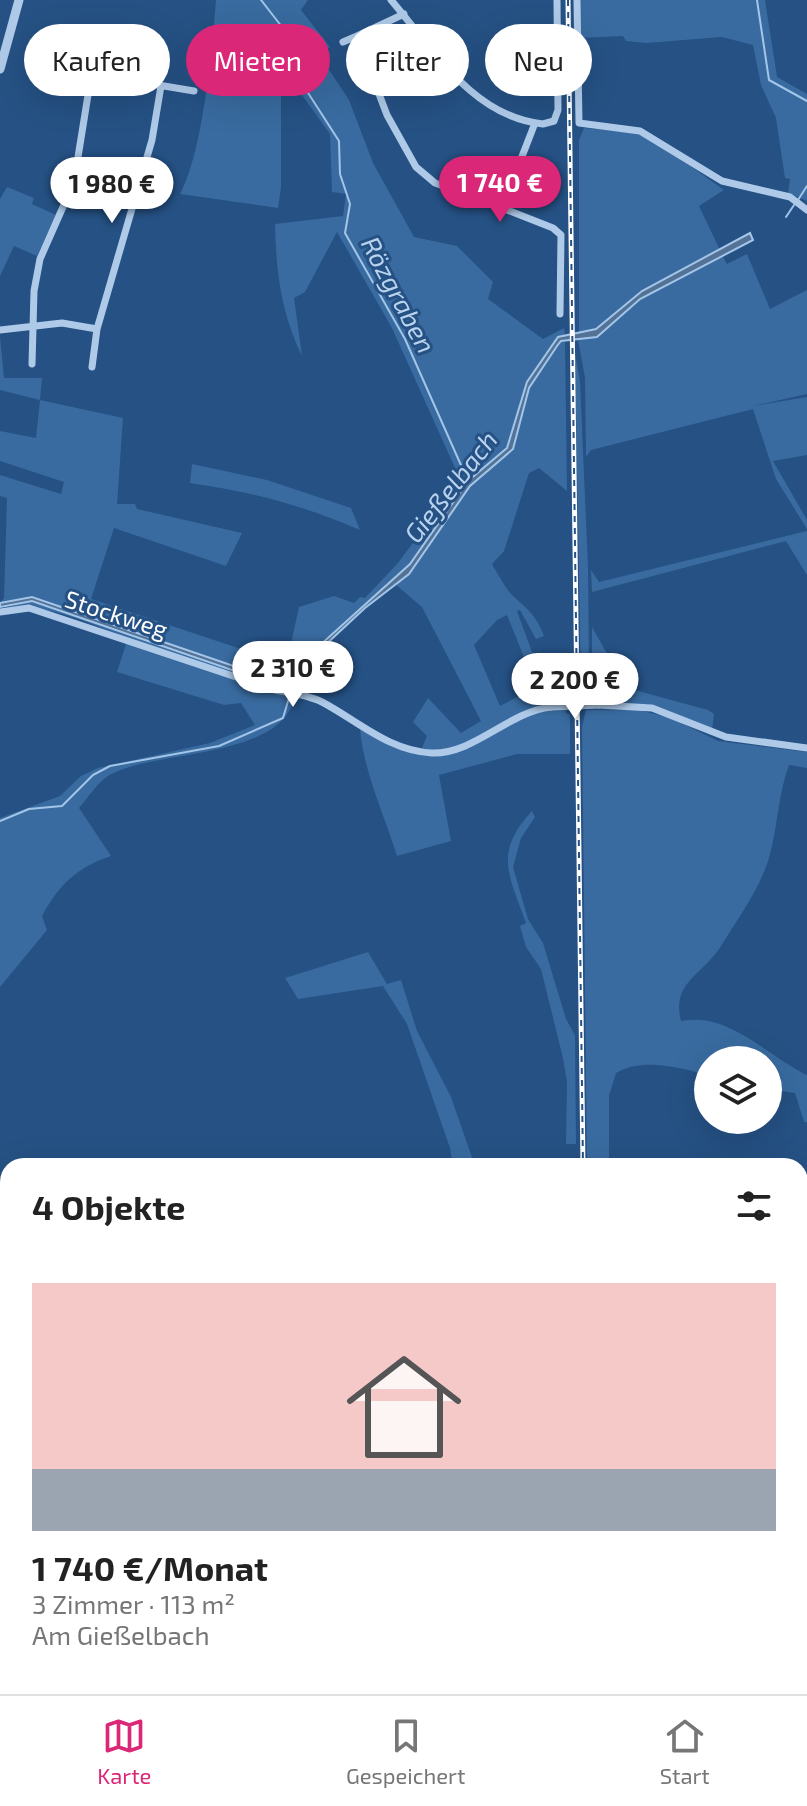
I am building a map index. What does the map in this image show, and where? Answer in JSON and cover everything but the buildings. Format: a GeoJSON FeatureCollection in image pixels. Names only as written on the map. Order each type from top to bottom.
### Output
{"type":"FeatureCollection","features":[{"type":"Feature","properties":{"kind":"street"},"geometry":{"type":"LineString","coordinates":[[0,69],[19,0]]}},
{"type":"Feature","properties":{"kind":"street"},"geometry":{"type":"LineString","coordinates":[[391,0],[441,61],[477,98],[535,123],[549,124],[557,117],[557,0]]}},
{"type":"Feature","properties":{"kind":"street"},"geometry":{"type":"LineString","coordinates":[[577,0],[579,123],[640,131],[722,181],[790,197],[806,208]]}},
{"type":"Feature","properties":{"kind":"street"},"geometry":{"type":"LineString","coordinates":[[383,24],[404,14]]}},
{"type":"Feature","properties":{"kind":"street"},"geometry":{"type":"LineString","coordinates":[[32,364],[34,291],[40,259],[74,182],[88,96]]}},
{"type":"Feature","properties":{"kind":"street"},"geometry":{"type":"LineString","coordinates":[[92,367],[97,329],[152,140],[159,96]]}},
{"type":"Feature","properties":{"kind":"street"},"geometry":{"type":"LineString","coordinates":[[380,96],[416,167],[435,183],[553,228],[561,235],[560,314]]}},
{"type":"Feature","properties":{"kind":"street"},"geometry":{"type":"LineString","coordinates":[[502,208],[535,123]]}},
{"type":"Feature","properties":{"kind":"street"},"geometry":{"type":"LineString","coordinates":[[0,330],[34,324],[74,324],[97,329]]}},
{"type":"Feature","properties":{"kind":"street","name":"Stockweg"},"geometry":{"type":"LineString","coordinates":[[0,612],[29,608],[275,690],[320,701],[379,738],[433,753],[455,750],[525,712],[551,707],[599,705],[643,706],[726,737],[807,748]]}},
{"type":"Feature","properties":{"kind":"shaded area"},"geometry":{"type":"Polygon","coordinates":[[[216,0],[308,0],[301,10],[312,24],[214,24],[216,0]]]}},
{"type":"Feature","properties":{"kind":"shaded area"},"geometry":{"type":"Polygon","coordinates":[[[580,0],[765,0],[777,77],[807,94],[807,201],[788,193],[790,179],[785,178],[776,118],[761,85],[753,45],[722,37],[646,43],[626,41],[623,36],[592,37],[592,24],[580,24],[580,0]]]}},
{"type":"Feature","properties":{"kind":"shaded area"},"geometry":{"type":"Polygon","coordinates":[[[330,71],[349,100],[373,163],[414,237],[457,246],[493,282],[488,299],[543,339],[564,328],[565,336],[555,340],[527,382],[507,448],[468,481],[410,564],[308,656],[276,674],[254,673],[32,597],[0,603],[4,598],[7,498],[0,496],[0,475],[61,494],[64,482],[0,461],[0,431],[36,438],[40,400],[123,418],[117,504],[135,504],[137,509],[242,533],[226,566],[114,528],[91,599],[286,664],[300,654],[290,648],[299,607],[334,596],[354,603],[360,597],[365,598],[398,563],[460,479],[392,328],[337,232],[305,292],[294,298],[302,356],[281,292],[275,224],[343,216],[346,194],[332,192],[330,134],[303,96],[330,96],[330,71]]]}},
{"type":"Feature","properties":{"kind":"shaded area"},"geometry":{"type":"Polygon","coordinates":[[[205,96],[281,96],[281,187],[278,208],[180,194],[195,153],[205,96]]]}},
{"type":"Feature","properties":{"kind":"shaded area"},"geometry":{"type":"Polygon","coordinates":[[[584,128],[636,133],[661,145],[724,190],[699,206],[720,250],[642,291],[602,325],[579,335],[579,140],[584,128]]]}},
{"type":"Feature","properties":{"kind":"shaded area"},"geometry":{"type":"Polygon","coordinates":[[[7,187],[34,198],[32,204],[56,215],[37,256],[14,246],[0,276],[0,199],[7,187]]]}},
{"type":"Feature","properties":{"kind":"shaded area"},"geometry":{"type":"Polygon","coordinates":[[[750,233],[753,240],[640,299],[597,337],[561,341],[529,388],[513,449],[470,486],[409,574],[365,608],[307,662],[282,677],[255,678],[32,601],[0,607],[0,603],[32,597],[254,673],[276,674],[308,656],[410,564],[468,481],[507,448],[527,382],[558,337],[596,329],[642,291],[750,233]]]}},
{"type":"Feature","properties":{"kind":"shaded area"},"geometry":{"type":"Polygon","coordinates":[[[747,254],[770,309],[807,290],[807,394],[753,406],[807,397],[807,455],[773,461],[807,520],[807,529],[776,479],[753,409],[591,450],[586,457],[585,378],[578,340],[597,337],[640,299],[722,255],[727,264],[747,254]]]}},
{"type":"Feature","properties":{"kind":"shaded area"},"geometry":{"type":"Polygon","coordinates":[[[0,336],[4,378],[42,378],[40,400],[0,390],[0,336]]]}},
{"type":"Feature","properties":{"kind":"shaded area"},"geometry":{"type":"Polygon","coordinates":[[[561,341],[565,342],[567,491],[539,468],[529,473],[504,551],[492,564],[507,589],[532,614],[541,629],[544,636],[536,639],[520,610],[517,611],[544,685],[565,687],[566,713],[570,714],[570,754],[517,754],[439,775],[451,841],[397,856],[370,777],[360,729],[420,753],[427,736],[413,722],[428,698],[461,733],[481,721],[422,607],[395,584],[414,568],[470,486],[512,449],[529,388],[561,341]],[[507,615],[497,620],[474,645],[500,706],[536,687],[507,615]]]}},
{"type":"Feature","properties":{"kind":"shaded area"},"geometry":{"type":"Polygon","coordinates":[[[575,354],[580,381],[588,567],[589,669],[584,692],[581,689],[575,354]]]}},
{"type":"Feature","properties":{"kind":"shaded area"},"geometry":{"type":"Polygon","coordinates":[[[192,464],[267,480],[351,508],[360,530],[276,500],[190,483],[192,464]]]}},
{"type":"Feature","properties":{"kind":"shaded area"},"geometry":{"type":"Polygon","coordinates":[[[807,531],[807,575],[786,541],[592,592],[591,570],[599,582],[807,531]]]}},
{"type":"Feature","properties":{"kind":"shaded area"},"geometry":{"type":"Polygon","coordinates":[[[32,601],[267,680],[293,670],[330,641],[326,649],[288,682],[293,703],[281,721],[261,735],[208,751],[127,768],[100,783],[79,808],[111,856],[88,866],[62,886],[42,916],[47,930],[0,987],[0,818],[60,796],[81,776],[98,768],[210,743],[255,725],[241,703],[224,705],[117,672],[128,638],[49,611],[0,609],[32,601]]]}},
{"type":"Feature","properties":{"kind":"shaded area"},"geometry":{"type":"Polygon","coordinates":[[[592,627],[624,684],[599,683],[592,675],[592,627]]]}},
{"type":"Feature","properties":{"kind":"shaded area"},"geometry":{"type":"Polygon","coordinates":[[[591,687],[631,689],[708,710],[714,714],[712,730],[648,704],[587,704],[591,687]]]}},
{"type":"Feature","properties":{"kind":"shaded area"},"geometry":{"type":"Polygon","coordinates":[[[635,709],[671,718],[718,741],[807,752],[807,768],[789,765],[770,854],[755,890],[714,956],[685,988],[679,1008],[681,1021],[715,1023],[760,1046],[694,1046],[694,1071],[649,1065],[616,1073],[609,1096],[609,1158],[587,1158],[582,727],[586,710],[635,709]]]}},
{"type":"Feature","properties":{"kind":"shaded area"},"geometry":{"type":"Polygon","coordinates":[[[532,811],[535,817],[521,838],[513,867],[528,919],[543,943],[566,1019],[575,1035],[576,1144],[566,1144],[567,1082],[563,1058],[541,969],[526,947],[520,926],[526,923],[508,865],[512,839],[532,811]]]}},
{"type":"Feature","properties":{"kind":"shaded area"},"geometry":{"type":"Polygon","coordinates":[[[368,952],[387,984],[401,980],[417,1031],[451,1097],[472,1158],[452,1158],[407,1024],[383,986],[298,999],[285,978],[368,952]]]}},
{"type":"Feature","properties":{"kind":"shaded area"},"geometry":{"type":"Polygon","coordinates":[[[782,1060],[807,1075],[807,1122],[804,1122],[795,1093],[782,1091],[782,1060]]]}},
{"type":"Feature","properties":{"kind":"waterway","name":"Rözgraben"},"geometry":{"type":"LineString","coordinates":[[261,0],[303,54],[305,60],[298,71],[303,85],[339,141],[340,174],[350,204],[345,233],[405,339],[468,481]]}},
{"type":"Feature","properties":{"kind":"waterway","name":"Rözgraben"},"geometry":{"type":"LineString","coordinates":[[757,0],[769,80],[807,101]]}},
{"type":"Feature","properties":{"kind":"waterway","name":"Gießelbach"},"geometry":{"type":"LineString","coordinates":[[798,200],[807,186]]}},
{"type":"Feature","properties":{"kind":"waterway","name":"Gießelbach"},"geometry":{"type":"LineString","coordinates":[[786,217],[794,205]]}},
{"type":"Feature","properties":{"kind":"waterway"},"geometry":{"type":"LineString","coordinates":[[278,676],[286,688]]}},
{"type":"Feature","properties":{"kind":"waterway"},"geometry":{"type":"LineString","coordinates":[[0,821],[29,809],[62,806],[93,775],[110,766],[219,746],[283,718],[289,698]]}},
{"type":"Feature","properties":{"kind":"railway"},"geometry":{"type":"LineString","coordinates":[[568,0],[583,1158]]}}]}
